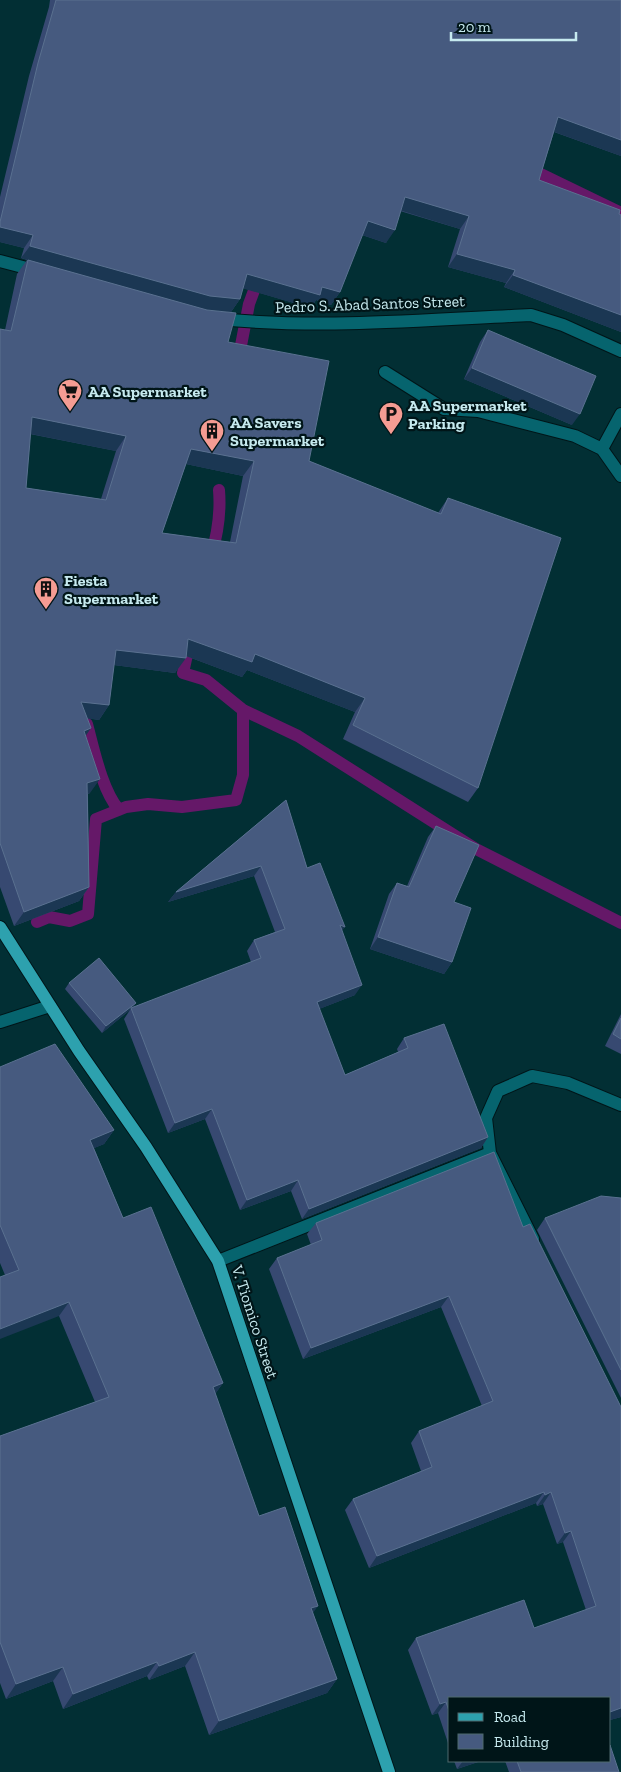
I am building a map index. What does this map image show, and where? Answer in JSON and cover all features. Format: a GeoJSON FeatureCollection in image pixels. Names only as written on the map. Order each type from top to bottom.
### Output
{"type":"FeatureCollection","features":[{"type":"Feature","properties":{"kind":"main road","name":"V. Tiomico Street"},"geometry":{"type":"LineString","coordinates":[[0,927],[50,1006],[146,1147],[218,1261],[389,1772]]}},
{"type":"Feature","properties":{"kind":"street"},"geometry":{"type":"LineString","coordinates":[[0,261],[47,274]]}},
{"type":"Feature","properties":{"kind":"street","name":"Pedro S. Abad Santos Street"},"geometry":{"type":"LineString","coordinates":[[208,318],[266,324],[328,325],[531,315],[563,325],[621,351]]}},
{"type":"Feature","properties":{"kind":"street"},"geometry":{"type":"LineString","coordinates":[[385,372],[444,409],[478,411],[575,436],[602,449],[621,476]]}},
{"type":"Feature","properties":{"kind":"street"},"geometry":{"type":"LineString","coordinates":[[602,449],[621,414]]}},
{"type":"Feature","properties":{"kind":"street"},"geometry":{"type":"LineString","coordinates":[[0,1022],[50,1006]]}},
{"type":"Feature","properties":{"kind":"street"},"geometry":{"type":"LineString","coordinates":[[538,1249],[490,1153],[486,1118],[498,1091],[532,1076],[568,1083],[621,1105]]}},
{"type":"Feature","properties":{"kind":"street"},"geometry":{"type":"LineString","coordinates":[[218,1261],[490,1153]]}},
{"type":"Feature","properties":{"kind":"building"},"geometry":{"type":"Polygon","coordinates":[[[56,0],[621,0],[621,140],[558,117],[539,180],[620,210],[621,315],[513,275],[515,270],[457,254],[469,216],[405,197],[395,230],[368,221],[340,292],[322,287],[320,295],[247,274],[240,299],[210,296],[30,246],[33,235],[0,227],[0,222],[38,63],[56,0]]]}},
{"type":"Feature","properties":{"kind":"building"},"geometry":{"type":"Polygon","coordinates":[[[28,260],[207,310],[236,313],[228,342],[329,361],[309,461],[441,514],[448,498],[561,538],[478,788],[353,725],[365,698],[255,654],[252,662],[188,639],[186,658],[116,650],[109,705],[81,702],[91,728],[84,731],[100,779],[87,783],[89,887],[24,912],[0,843],[0,329],[11,331],[28,260]],[[32,417],[26,488],[106,500],[126,436],[32,417]],[[191,449],[162,533],[236,543],[254,461],[191,449]]]}},
{"type":"Feature","properties":{"kind":"building"},"geometry":{"type":"Polygon","coordinates":[[[488,330],[596,376],[580,414],[472,368],[488,330]]]}},
{"type":"Feature","properties":{"kind":"building"},"geometry":{"type":"Polygon","coordinates":[[[286,800],[307,868],[320,863],[345,927],[340,925],[362,985],[317,1002],[345,1075],[408,1048],[404,1038],[444,1024],[488,1137],[309,1209],[298,1180],[247,1200],[212,1109],[175,1123],[131,1008],[261,958],[254,940],[285,929],[261,866],[176,892],[286,800]]]}},
{"type":"Feature","properties":{"kind":"building"},"geometry":{"type":"Polygon","coordinates":[[[436,826],[479,845],[454,902],[471,908],[452,962],[378,937],[397,883],[409,887],[436,826]]]}},
{"type":"Feature","properties":{"kind":"building"},"geometry":{"type":"Polygon","coordinates":[[[99,958],[136,1003],[106,1026],[69,983],[99,958]]]}},
{"type":"Feature","properties":{"kind":"building"},"geometry":{"type":"Polygon","coordinates":[[[621,1018],[621,1039],[613,1034],[621,1018]]]}},
{"type":"Feature","properties":{"kind":"building"},"geometry":{"type":"Polygon","coordinates":[[[55,1044],[114,1130],[90,1140],[123,1218],[151,1207],[223,1383],[213,1387],[259,1516],[285,1507],[318,1606],[311,1608],[337,1679],[219,1721],[195,1652],[159,1666],[157,1662],[73,1694],[63,1667],[16,1684],[0,1642],[0,1436],[109,1397],[69,1302],[0,1329],[0,1277],[19,1270],[0,1225],[0,1067],[55,1044]]]}},
{"type":"Feature","properties":{"kind":"building"},"geometry":{"type":"Polygon","coordinates":[[[494,1152],[523,1227],[530,1224],[621,1407],[621,1708],[611,1712],[611,1697],[448,1697],[448,1708],[446,1702],[440,1704],[416,1638],[524,1600],[534,1628],[596,1606],[571,1531],[565,1533],[551,1492],[545,1495],[544,1492],[377,1556],[353,1499],[432,1467],[419,1431],[493,1401],[449,1296],[311,1348],[277,1258],[322,1240],[316,1223],[494,1152]]]}},
{"type":"Feature","properties":{"kind":"building"},"geometry":{"type":"Polygon","coordinates":[[[601,1196],[621,1198],[621,1370],[545,1218],[601,1196]]]}},
{"type":"Feature","properties":{"kind":"building"},"geometry":{"type":"Polygon","coordinates":[[[611,1748],[619,1772],[521,1772],[517,1762],[611,1762],[611,1748]]]}},
{"type":"Feature","properties":{"kind":"waterway"},"geometry":{"type":"LineString","coordinates":[[526,167],[621,213]]}},
{"type":"Feature","properties":{"kind":"waterway"},"geometry":{"type":"LineString","coordinates":[[238,361],[249,304],[259,277]]}},
{"type":"Feature","properties":{"kind":"waterway"},"geometry":{"type":"LineString","coordinates":[[211,556],[220,507],[219,490]]}},
{"type":"Feature","properties":{"kind":"waterway"},"geometry":{"type":"LineString","coordinates":[[190,641],[183,673],[206,680],[243,710],[298,736],[476,849],[621,923]]}},
{"type":"Feature","properties":{"kind":"waterway"},"geometry":{"type":"LineString","coordinates":[[37,922],[49,917],[70,921],[88,914],[96,819],[126,807],[148,804],[182,807],[236,800],[243,775],[243,710]]}},
{"type":"Feature","properties":{"kind":"waterway"},"geometry":{"type":"LineString","coordinates":[[80,721],[87,724],[103,781],[119,810]]}},
{"type":"Feature","properties":{"kind":"place","name":"AA Supermarket"},"geometry":{"type":"Point","coordinates":[70,412]}},
{"type":"Feature","properties":{"kind":"place","name":"AA Supermarket Parking"},"geometry":{"type":"Point","coordinates":[391,435]}},
{"type":"Feature","properties":{"kind":"place","name":"AA Savers Supermarket"},"geometry":{"type":"Point","coordinates":[212,452]}},
{"type":"Feature","properties":{"kind":"place","name":"Fiesta Supermarket"},"geometry":{"type":"Point","coordinates":[46,610]}}]}
